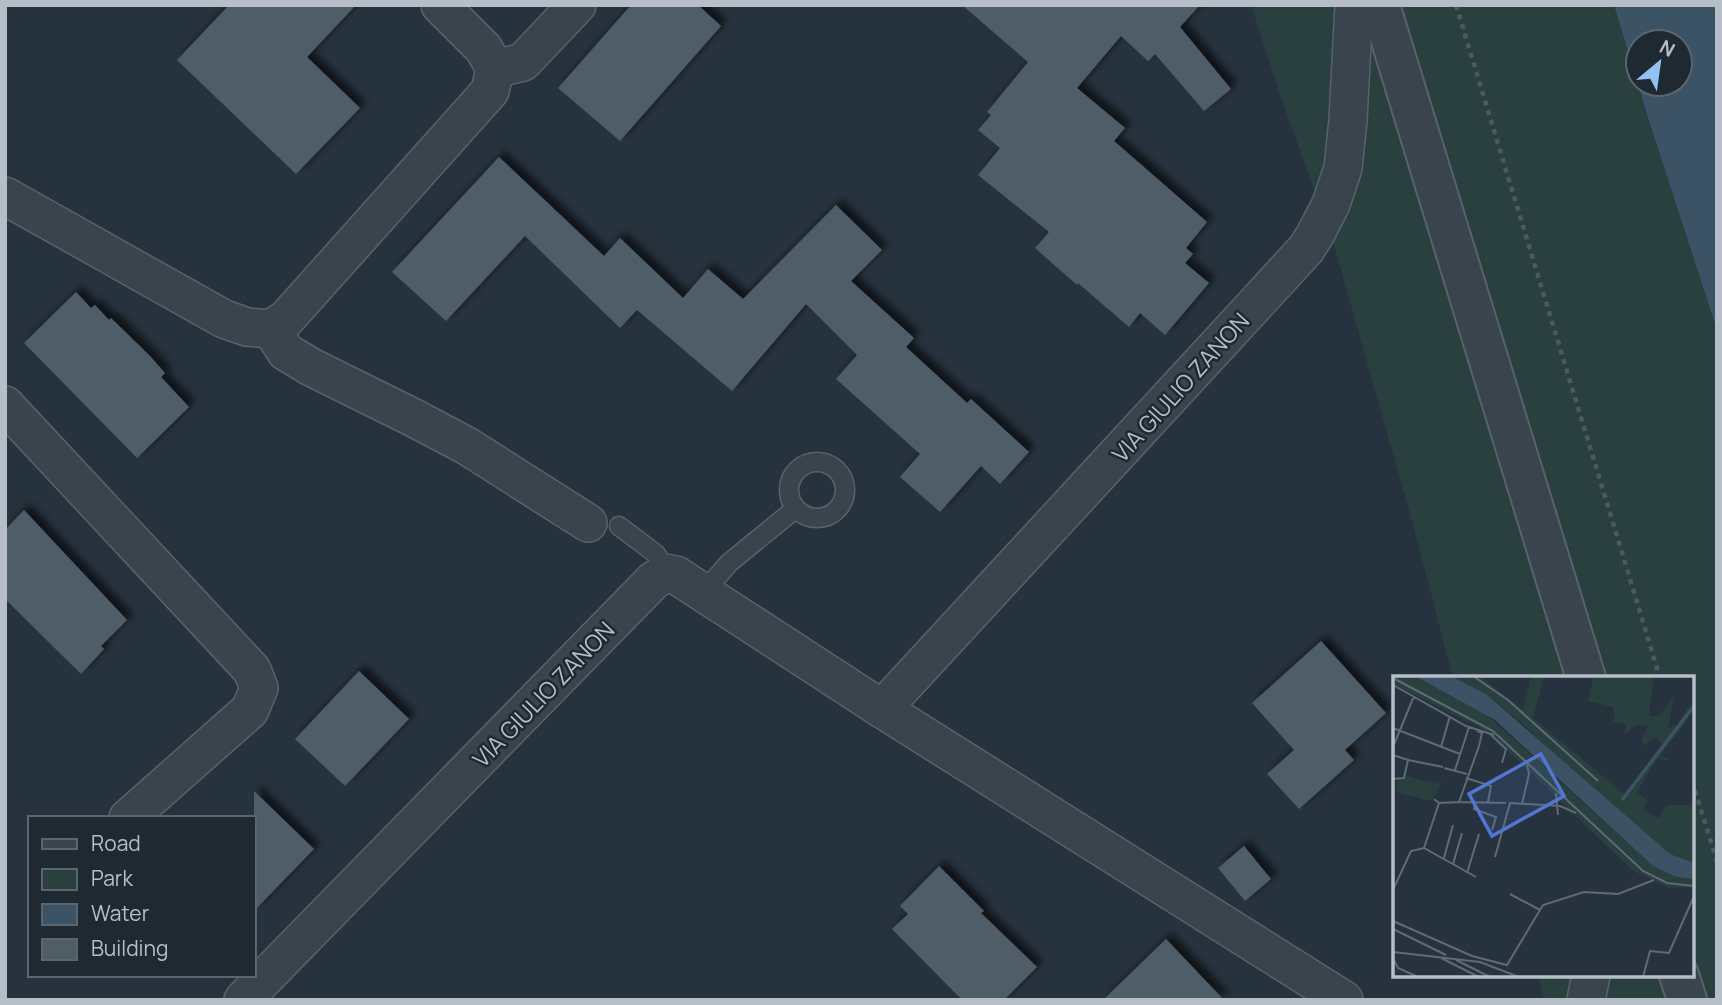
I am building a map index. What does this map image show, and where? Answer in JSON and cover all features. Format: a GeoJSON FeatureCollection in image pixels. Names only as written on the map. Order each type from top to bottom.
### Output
{"type":"FeatureCollection","features":[{"type":"Feature","properties":{"kind":"street"},"geometry":{"type":"LineString","coordinates":[[5,197],[225,319],[247,327],[271,329],[286,319],[490,91],[495,69],[484,49],[440,5]]}},
{"type":"Feature","properties":{"kind":"street"},"geometry":{"type":"LineString","coordinates":[[495,69],[523,62],[577,5]]}},
{"type":"Feature","properties":{"kind":"street","name":"VIA GIULIO ZANON"},"geometry":{"type":"LineString","coordinates":[[882,709],[1306,249],[1331,204],[1343,168],[1354,5]]}},
{"type":"Feature","properties":{"kind":"street"},"geometry":{"type":"LineString","coordinates":[[1380,5],[1585,676]]}},
{"type":"Feature","properties":{"kind":"street"},"geometry":{"type":"LineString","coordinates":[[271,329],[286,352],[311,367],[467,446],[604,524]]}},
{"type":"Feature","properties":{"kind":"street"},"geometry":{"type":"LineString","coordinates":[[5,405],[252,670],[259,688],[250,710],[130,816]]}},
{"type":"Feature","properties":{"kind":"street"},"geometry":{"type":"LineString","coordinates":[[666,573],[676,575],[882,709],[1345,1000]]}},
{"type":"Feature","properties":{"kind":"street","name":"VIA GIULIO ZANON"},"geometry":{"type":"LineString","coordinates":[[243,1000],[647,587],[666,573]]}},
{"type":"Feature","properties":{"kind":"street"},"geometry":{"type":"LineString","coordinates":[[1586,1000],[1591,977]]}},
{"type":"Feature","properties":{"kind":"street"},"geometry":{"type":"LineString","coordinates":[[1680,977],[1687,1000]]}},
{"type":"Feature","properties":{"kind":"lane"},"geometry":{"type":"LineString","coordinates":[[704,593],[729,563],[795,509]]}},
{"type":"Feature","properties":{"kind":"lane"},"geometry":{"type":"LineString","coordinates":[[604,524],[656,554],[666,573]]}},
{"type":"Feature","properties":{"kind":"path"},"geometry":{"type":"LineString","coordinates":[[1455,5],[1659,676]]}},
{"type":"Feature","properties":{"kind":"path"},"geometry":{"type":"LineString","coordinates":[[1694,787],[1717,861]]}},
{"type":"Feature","properties":{"kind":"green space"},"geometry":{"type":"Polygon","coordinates":[[[1251,5],[1614,5],[1624,38],[1624,98],[1642,98],[1717,330],[1717,1000],[1544,1000],[1538,977],[1694,977],[1694,676],[1452,676],[1412,521],[1333,242],[1251,5]]]}},
{"type":"Feature","properties":{"kind":"water"},"geometry":{"type":"Polygon","coordinates":[[[1614,5],[1717,5],[1717,330],[1642,98],[1694,98],[1694,28],[1624,28],[1624,38],[1614,5]]]}},
{"type":"Feature","properties":{"kind":"building"},"geometry":{"type":"Polygon","coordinates":[[[229,5],[356,5],[307,57],[360,108],[296,174],[177,60],[229,5]]]}},
{"type":"Feature","properties":{"kind":"building"},"geometry":{"type":"Polygon","coordinates":[[[631,5],[698,5],[721,26],[620,141],[558,88],[631,5]]]}},
{"type":"Feature","properties":{"kind":"building"},"geometry":{"type":"Polygon","coordinates":[[[962,5],[1200,5],[1180,27],[1231,89],[1204,111],[1155,54],[1148,61],[1121,36],[1077,88],[1125,128],[1114,141],[1207,222],[1186,248],[1193,254],[1185,263],[1209,283],[1165,335],[1140,313],[1129,327],[1078,283],[1077,285],[1035,248],[1049,232],[978,175],[1000,148],[978,130],[991,115],[987,112],[1028,62],[962,5]]]}},
{"type":"Feature","properties":{"kind":"building"},"geometry":{"type":"Polygon","coordinates":[[[499,157],[604,256],[620,238],[683,298],[708,269],[743,299],[836,205],[882,250],[851,281],[914,338],[906,347],[967,403],[971,399],[1029,452],[1000,484],[981,466],[940,512],[900,477],[920,454],[836,379],[857,355],[806,304],[732,391],[637,310],[620,328],[525,236],[446,321],[392,272],[499,157]]]}},
{"type":"Feature","properties":{"kind":"building"},"geometry":{"type":"Polygon","coordinates":[[[76,292],[91,308],[95,305],[109,320],[111,318],[149,355],[165,373],[161,377],[189,407],[137,458],[24,343],[76,292]]]}},
{"type":"Feature","properties":{"kind":"building"},"geometry":{"type":"Polygon","coordinates":[[[24,510],[127,620],[101,646],[104,649],[81,674],[5,599],[5,530],[24,510]]]}},
{"type":"Feature","properties":{"kind":"building"},"geometry":{"type":"Polygon","coordinates":[[[1321,641],[1386,713],[1345,750],[1354,760],[1299,809],[1267,774],[1294,750],[1252,703],[1321,641]]]}},
{"type":"Feature","properties":{"kind":"building"},"geometry":{"type":"Polygon","coordinates":[[[359,671],[409,719],[345,786],[295,739],[359,671]]]}},
{"type":"Feature","properties":{"kind":"building"},"geometry":{"type":"Polygon","coordinates":[[[254,791],[314,849],[256,909],[256,816],[254,791]]]}},
{"type":"Feature","properties":{"kind":"building"},"geometry":{"type":"Polygon","coordinates":[[[1244,846],[1271,879],[1245,901],[1218,868],[1244,846]]]}},
{"type":"Feature","properties":{"kind":"building"},"geometry":{"type":"Polygon","coordinates":[[[939,866],[984,911],[981,913],[1037,967],[1004,1000],[962,1000],[892,929],[908,914],[900,906],[939,866]]]}},
{"type":"Feature","properties":{"kind":"building"},"geometry":{"type":"Polygon","coordinates":[[[1166,939],[1224,1000],[1103,1000],[1166,939]]]}}]}
